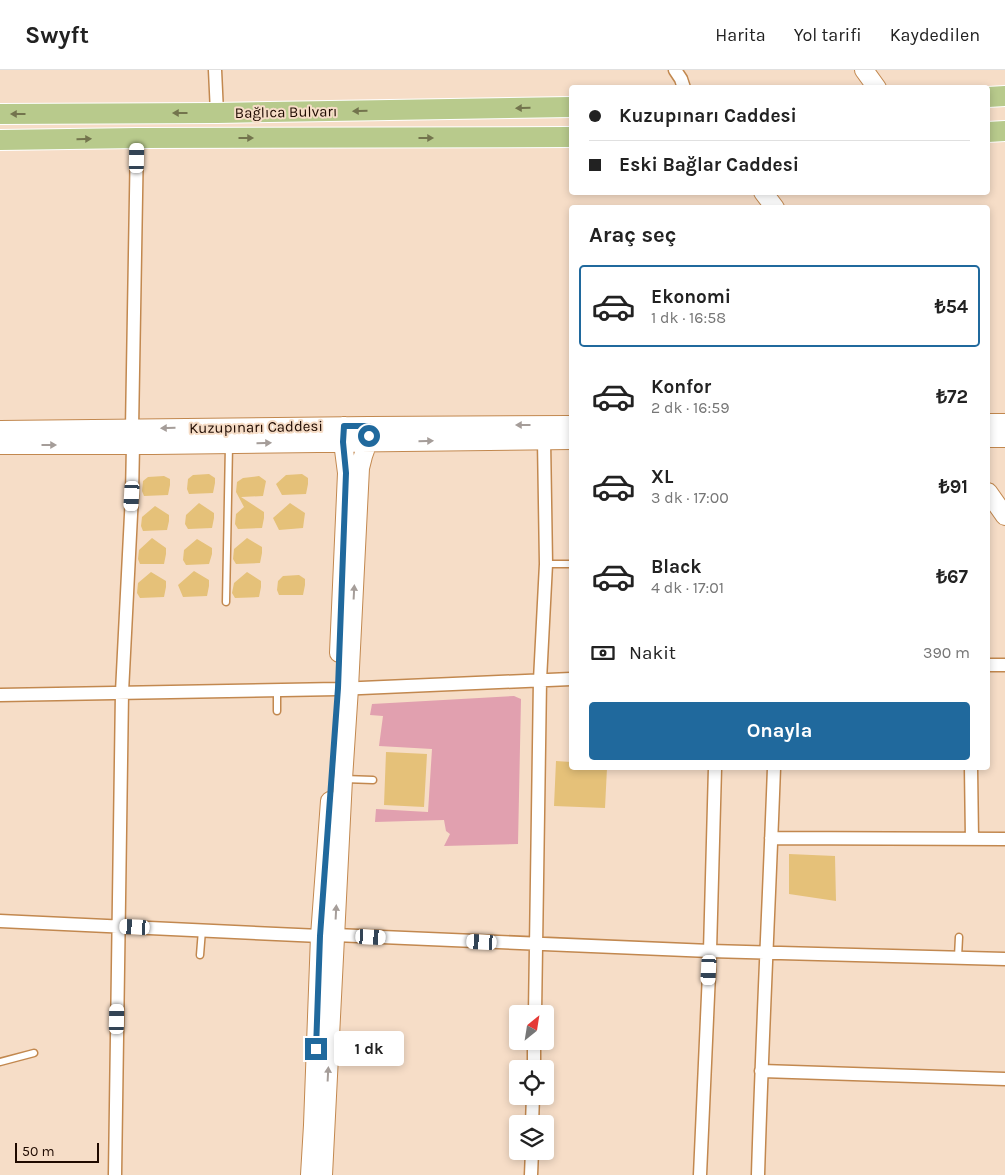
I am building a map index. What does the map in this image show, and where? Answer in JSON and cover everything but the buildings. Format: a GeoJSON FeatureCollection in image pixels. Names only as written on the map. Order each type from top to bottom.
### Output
{"type":"FeatureCollection","features":[{"type":"Feature","properties":{"kind":"main road"},"geometry":{"type":"LineString","coordinates":[[990,97],[1005,96]]}},
{"type":"Feature","properties":{"kind":"main road","name":"Bağlıca Bulvarı"},"geometry":{"type":"LineString","coordinates":[[0,114],[216,113],[569,107]]}},
{"type":"Feature","properties":{"kind":"main road"},"geometry":{"type":"LineString","coordinates":[[990,132],[1005,131]]}},
{"type":"Feature","properties":{"kind":"main road","name":"Bağlıca Bulvarı"},"geometry":{"type":"LineString","coordinates":[[0,140],[137,138],[569,138]]}},
{"type":"Feature","properties":{"kind":"street"},"geometry":{"type":"LineString","coordinates":[[215,70],[216,113]]}},
{"type":"Feature","properties":{"kind":"street"},"geometry":{"type":"LineString","coordinates":[[675,70],[683,85]]}},
{"type":"Feature","properties":{"kind":"street"},"geometry":{"type":"LineString","coordinates":[[864,70],[875,85]]}},
{"type":"Feature","properties":{"kind":"street"},"geometry":{"type":"LineString","coordinates":[[115,1175],[122,692],[132,496],[137,138]]}},
{"type":"Feature","properties":{"kind":"street"},"geometry":{"type":"LineString","coordinates":[[990,423],[1005,423]]}},
{"type":"Feature","properties":{"kind":"street","name":"Kuzupınarı Caddesi"},"geometry":{"type":"LineString","coordinates":[[369,434],[569,425]]}},
{"type":"Feature","properties":{"kind":"street","name":"Kuzupınarı Caddesi"},"geometry":{"type":"LineString","coordinates":[[0,430],[229,444],[343,434]]}},
{"type":"Feature","properties":{"kind":"street"},"geometry":{"type":"LineString","coordinates":[[323,1175],[327,935],[343,780],[346,473],[343,434]]}},
{"type":"Feature","properties":{"kind":"street","name":"Kuzupınarı Caddesi"},"geometry":{"type":"LineString","coordinates":[[0,445],[133,437],[343,434],[569,440]]}},
{"type":"Feature","properties":{"kind":"street"},"geometry":{"type":"LineString","coordinates":[[310,1175],[360,468],[369,434]]}},
{"type":"Feature","properties":{"kind":"street"},"geometry":{"type":"LineString","coordinates":[[990,438],[1005,438]]}},
{"type":"Feature","properties":{"kind":"street"},"geometry":{"type":"LineString","coordinates":[[535,1005],[540,680],[546,564],[544,440]]}},
{"type":"Feature","properties":{"kind":"street"},"geometry":{"type":"LineString","coordinates":[[990,495],[1005,516]]}},
{"type":"Feature","properties":{"kind":"street"},"geometry":{"type":"LineString","coordinates":[[990,666],[1005,665]]}},
{"type":"Feature","properties":{"kind":"street"},"geometry":{"type":"LineString","coordinates":[[0,695],[277,690],[569,679]]}},
{"type":"Feature","properties":{"kind":"street"},"geometry":{"type":"LineString","coordinates":[[700,1175],[710,951],[715,770]]}},
{"type":"Feature","properties":{"kind":"street"},"geometry":{"type":"LineString","coordinates":[[758,1175],[774,770]]}},
{"type":"Feature","properties":{"kind":"street"},"geometry":{"type":"LineString","coordinates":[[971,770],[972,839]]}},
{"type":"Feature","properties":{"kind":"street"},"geometry":{"type":"LineString","coordinates":[[771,838],[1005,839]]}},
{"type":"Feature","properties":{"kind":"street"},"geometry":{"type":"LineString","coordinates":[[0,921],[710,951],[1005,958]]}},
{"type":"Feature","properties":{"kind":"street"},"geometry":{"type":"LineString","coordinates":[[761,1072],[1005,1079]]}},
{"type":"Feature","properties":{"kind":"street"},"geometry":{"type":"LineString","coordinates":[[531,1175],[532,1160]]}},
{"type":"Feature","properties":{"kind":"lane"},"geometry":{"type":"LineString","coordinates":[[226,602],[229,444]]}},
{"type":"Feature","properties":{"kind":"lane"},"geometry":{"type":"LineString","coordinates":[[546,564],[569,564]]}},
{"type":"Feature","properties":{"kind":"lane"},"geometry":{"type":"LineString","coordinates":[[277,690],[277,711]]}},
{"type":"Feature","properties":{"kind":"lane"},"geometry":{"type":"LineString","coordinates":[[343,780],[373,780]]}},
{"type":"Feature","properties":{"kind":"lane"},"geometry":{"type":"LineString","coordinates":[[200,955],[202,930]]}},
{"type":"Feature","properties":{"kind":"lane"},"geometry":{"type":"LineString","coordinates":[[958,957],[959,937]]}},
{"type":"Feature","properties":{"kind":"lane"},"geometry":{"type":"LineString","coordinates":[[0,1062],[34,1053]]}},
{"type":"Feature","properties":{"kind":"shaded area"},"geometry":{"type":"Polygon","coordinates":[[[514,696],[521,699],[518,844],[444,846],[450,834],[446,831],[444,820],[375,822],[376,809],[428,812],[432,749],[379,746],[383,716],[370,715],[372,704],[514,696]]]}},
{"type":"Feature","properties":{"kind":"route"},"geometry":{"type":"LineString","coordinates":[[316,1049],[320,936],[338,688],[346,473],[343,442],[344,426],[369,426],[369,436]]}}]}
